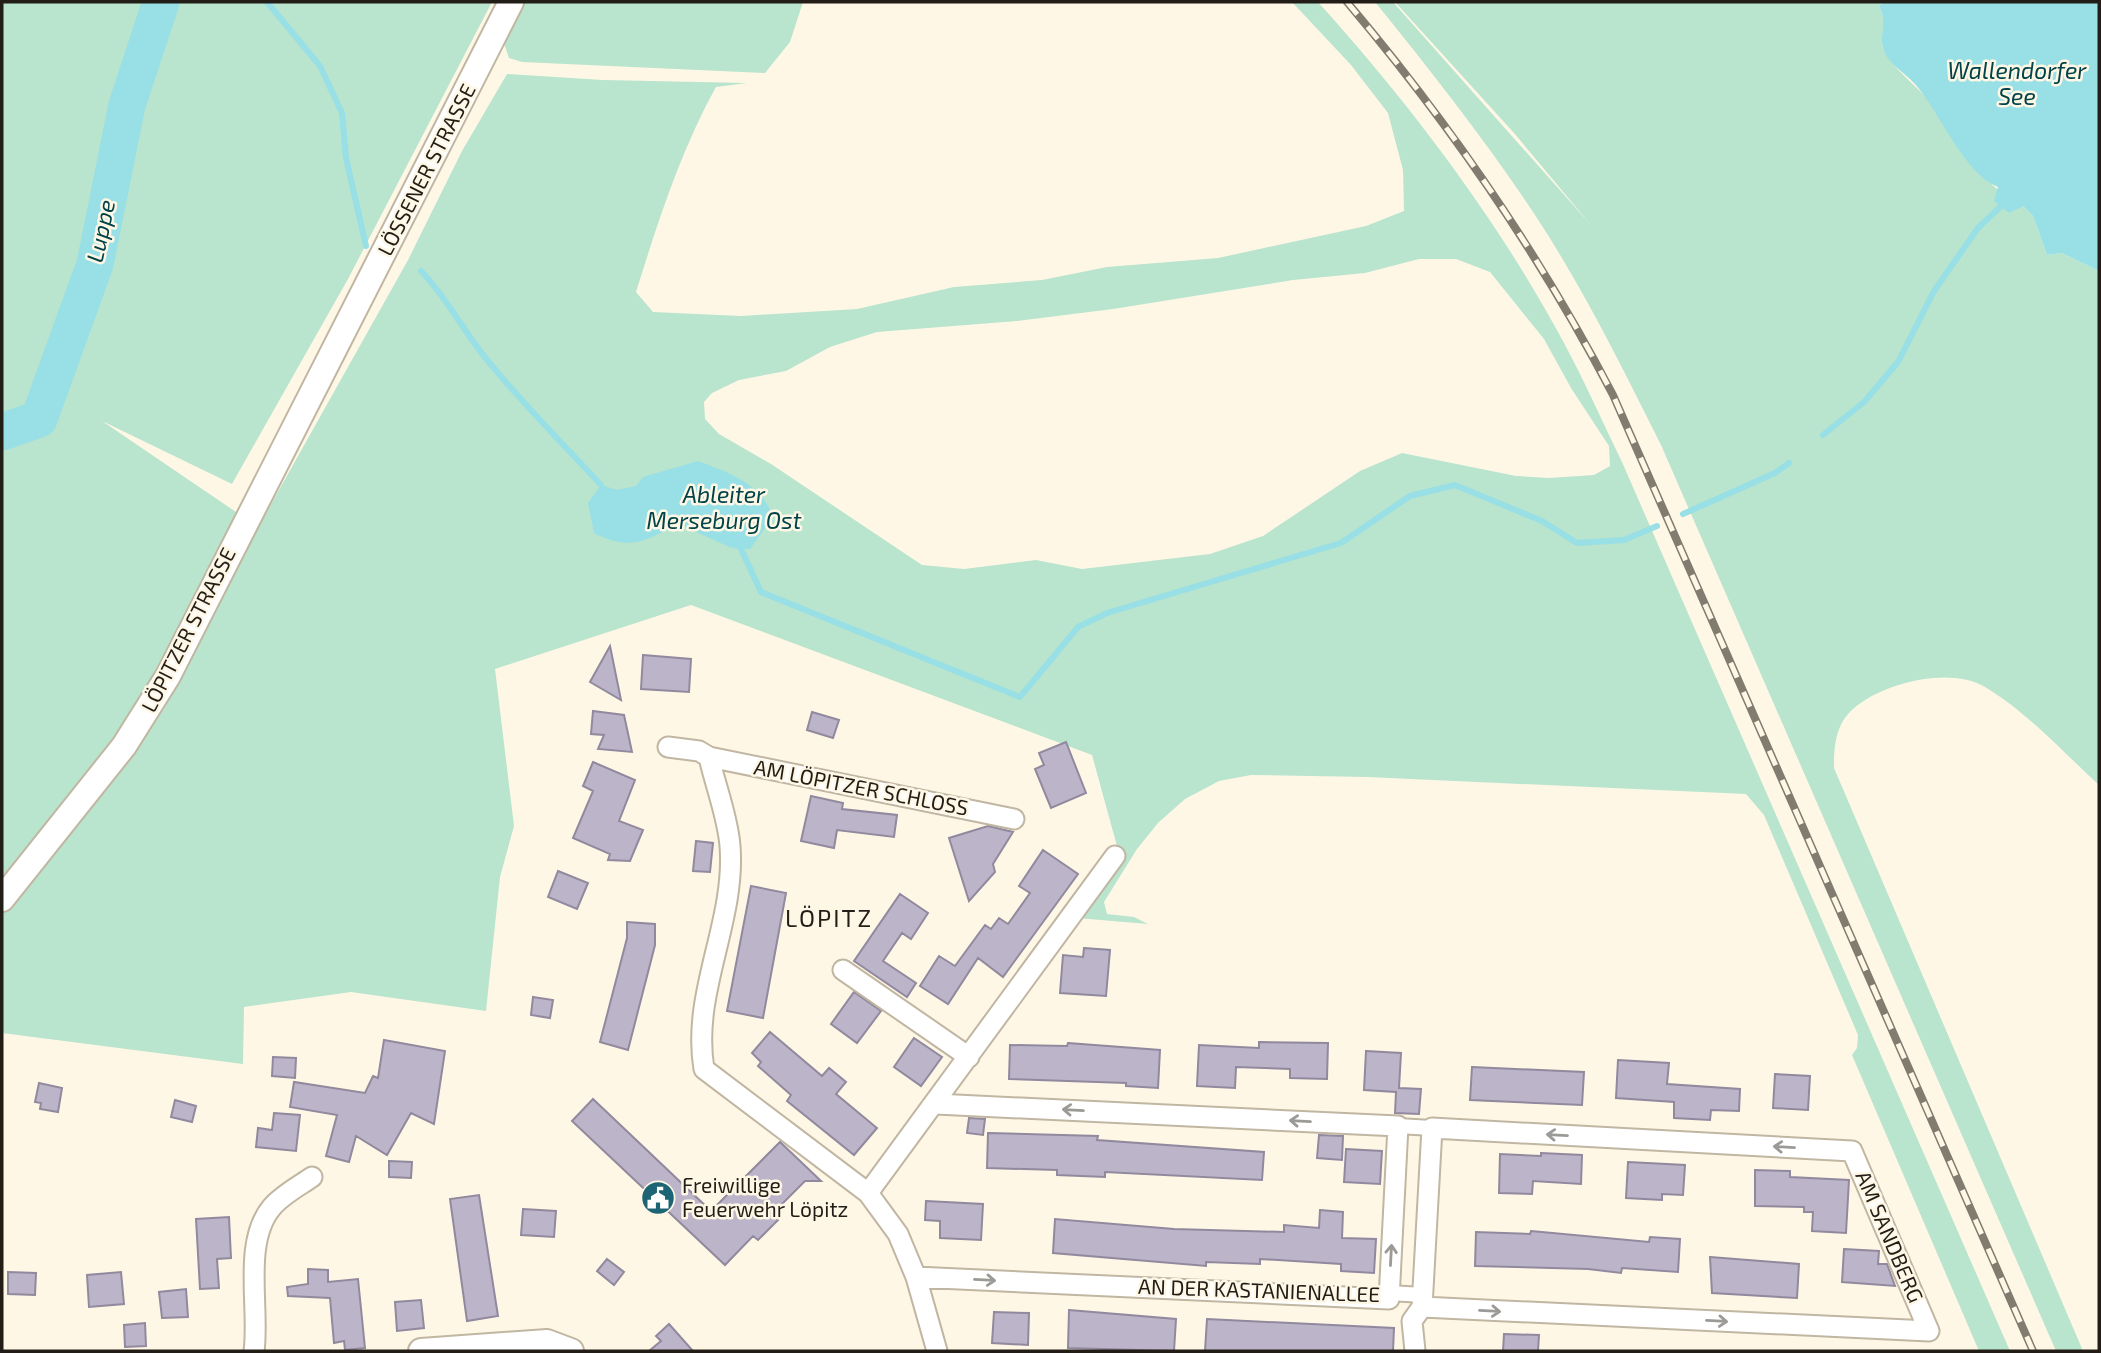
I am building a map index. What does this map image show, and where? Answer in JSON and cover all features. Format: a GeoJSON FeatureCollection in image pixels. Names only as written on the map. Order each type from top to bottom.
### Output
{"type":"FeatureCollection","features":[{"type":"Feature","properties":{"kind":"street","name":"LÖSSENER STRASSE"},"geometry":{"type":"LineString","coordinates":[[341,338],[511,2]]}},
{"type":"Feature","properties":{"kind":"street","name":"LÖPITZER STRASSE"},"geometry":{"type":"LineString","coordinates":[[2,900],[147,713],[341,338]]}},
{"type":"Feature","properties":{"kind":"street","name":"AM LÖPITZER SCHLOSS"},"geometry":{"type":"LineString","coordinates":[[668,747],[699,751],[709,757],[1014,819]]}},
{"type":"Feature","properties":{"kind":"street"},"geometry":{"type":"LineString","coordinates":[[709,757],[730,846],[727,893],[705,999],[700,1046],[704,1069],[868,1193],[898,1234],[916,1277],[937,1351]]}},
{"type":"Feature","properties":{"kind":"street"},"geometry":{"type":"LineString","coordinates":[[868,1193],[936,1104],[1115,856]]}},
{"type":"Feature","properties":{"kind":"street"},"geometry":{"type":"LineString","coordinates":[[843,970],[969,1057]]}},
{"type":"Feature","properties":{"kind":"street"},"geometry":{"type":"LineString","coordinates":[[936,1104],[1432,1128],[1422,1301],[1412,1321],[1415,1351]]}},
{"type":"Feature","properties":{"kind":"street","name":"AN DER KASTANIENALLEE"},"geometry":{"type":"LineString","coordinates":[[916,1277],[1389,1299],[1398,1126]]}},
{"type":"Feature","properties":{"kind":"street","name":"AM SANDBERG"},"geometry":{"type":"LineString","coordinates":[[1422,1301],[1929,1331],[1852,1151],[1432,1128]]}},
{"type":"Feature","properties":{"kind":"street"},"geometry":{"type":"LineString","coordinates":[[254,1351],[256,1271],[262,1225],[273,1206],[312,1177]]}},
{"type":"Feature","properties":{"kind":"street"},"geometry":{"type":"LineString","coordinates":[[1389,1293],[1422,1301]]}},
{"type":"Feature","properties":{"kind":"street"},"geometry":{"type":"LineString","coordinates":[[421,1351],[547,1342],[571,1351]]}},
{"type":"Feature","properties":{"kind":"green space"},"geometry":{"type":"Polygon","coordinates":[[[2,2],[492,2],[348,279],[232,484],[102,421],[239,514],[143,705],[2,891],[2,2]]]}},
{"type":"Feature","properties":{"kind":"green space"},"geometry":{"type":"Polygon","coordinates":[[[522,2],[803,2],[790,42],[765,73],[522,62],[509,58],[503,41],[522,2]]]}},
{"type":"Feature","properties":{"kind":"green space"},"geometry":{"type":"Polygon","coordinates":[[[1292,2],[1318,2],[1386,81],[1482,208],[1564,343],[1622,462],[2010,1351],[1979,1351],[1852,1055],[1857,1048],[1858,1035],[1764,815],[1746,794],[1367,777],[1251,775],[1219,781],[1185,799],[1158,823],[1137,849],[1104,902],[1107,914],[1134,917],[1148,924],[1077,918],[1120,857],[1092,755],[691,605],[495,669],[514,826],[500,877],[486,1011],[351,992],[244,1007],[243,1064],[2,1033],[2,911],[164,709],[252,538],[408,260],[462,151],[507,74],[603,80],[747,83],[716,87],[681,162],[636,292],[653,312],[741,316],[857,309],[954,287],[1042,280],[1107,267],[1218,258],[1366,226],[1404,211],[1403,170],[1388,113],[1351,65],[1292,2]],[[1419,259],[1365,273],[1293,280],[1113,309],[1017,321],[877,332],[830,347],[786,371],[739,380],[712,393],[704,402],[705,419],[719,434],[771,464],[922,565],[964,569],[1036,560],[1082,569],[1210,554],[1263,536],[1360,471],[1402,453],[1516,476],[1549,478],[1594,475],[1610,466],[1609,446],[1571,388],[1544,339],[1490,272],[1456,259],[1419,259]]]}},
{"type":"Feature","properties":{"kind":"green space"},"geometry":{"type":"Polygon","coordinates":[[[1375,2],[1393,2],[1590,224],[1514,133],[1395,2],[1884,2],[1879,6],[1883,18],[1882,43],[1886,54],[1934,107],[1967,159],[2016,208],[2023,206],[2033,216],[2047,255],[2062,253],[2099,271],[2099,785],[2030,720],[2000,697],[1970,681],[1952,678],[1933,678],[1894,686],[1861,703],[1849,713],[1841,725],[1836,739],[1834,761],[1834,768],[2083,1351],[2056,1351],[1661,445],[1617,357],[1586,299],[1516,187],[1458,107],[1375,2]]]}},
{"type":"Feature","properties":{"kind":"water","name":"Wallendorfer See"},"geometry":{"type":"Polygon","coordinates":[[[1884,2],[2099,2],[2099,271],[2062,253],[2047,255],[2033,216],[2023,206],[2009,213],[1994,201],[1998,187],[1986,180],[1963,156],[1915,84],[1885,53],[1882,42],[1883,18],[1879,6],[1884,2]]]}},
{"type":"Feature","properties":{"kind":"water","name":"Ableiter Merseburg Ost"},"geometry":{"type":"Polygon","coordinates":[[[698,461],[743,481],[768,505],[773,517],[750,549],[732,548],[678,524],[646,540],[627,543],[606,539],[594,533],[588,503],[601,485],[617,490],[636,486],[643,477],[698,461]]]}},
{"type":"Feature","properties":{"kind":"building"},"geometry":{"type":"Polygon","coordinates":[[[610,646],[621,700],[590,682],[610,646]]]}},
{"type":"Feature","properties":{"kind":"building"},"geometry":{"type":"Polygon","coordinates":[[[643,655],[691,659],[689,692],[641,689],[643,655]]]}},
{"type":"Feature","properties":{"kind":"building"},"geometry":{"type":"Polygon","coordinates":[[[593,711],[624,715],[632,752],[598,749],[604,735],[591,734],[593,711]]]}},
{"type":"Feature","properties":{"kind":"building"},"geometry":{"type":"Polygon","coordinates":[[[812,712],[839,720],[833,738],[807,730],[812,712]]]}},
{"type":"Feature","properties":{"kind":"building"},"geometry":{"type":"Polygon","coordinates":[[[1066,742],[1086,793],[1051,808],[1035,769],[1044,765],[1039,753],[1066,742]]]}},
{"type":"Feature","properties":{"kind":"building"},"geometry":{"type":"Polygon","coordinates":[[[593,762],[635,780],[619,821],[643,830],[630,861],[608,860],[610,854],[573,838],[593,791],[583,786],[593,762]]]}},
{"type":"Feature","properties":{"kind":"building"},"geometry":{"type":"Polygon","coordinates":[[[811,796],[843,803],[842,809],[897,815],[894,837],[837,830],[834,848],[801,841],[811,796]]]}},
{"type":"Feature","properties":{"kind":"building"},"geometry":{"type":"Polygon","coordinates":[[[988,826],[1013,832],[993,864],[995,872],[969,901],[949,838],[988,826]]]}},
{"type":"Feature","properties":{"kind":"building"},"geometry":{"type":"Polygon","coordinates":[[[696,841],[713,843],[710,872],[693,871],[696,841]]]}},
{"type":"Feature","properties":{"kind":"building"},"geometry":{"type":"Polygon","coordinates":[[[1043,850],[1078,874],[1003,977],[978,958],[948,1004],[920,986],[939,956],[955,966],[985,925],[991,929],[999,918],[1008,924],[1030,893],[1019,886],[1043,850]]]}},
{"type":"Feature","properties":{"kind":"building"},"geometry":{"type":"Polygon","coordinates":[[[558,871],[588,883],[577,909],[548,897],[558,871]]]}},
{"type":"Feature","properties":{"kind":"building"},"geometry":{"type":"Polygon","coordinates":[[[751,886],[786,893],[763,1018],[727,1011],[751,886]]]}},
{"type":"Feature","properties":{"kind":"building"},"geometry":{"type":"Polygon","coordinates":[[[900,894],[928,913],[911,939],[902,933],[883,961],[916,983],[907,997],[854,961],[900,894]]]}},
{"type":"Feature","properties":{"kind":"building"},"geometry":{"type":"Polygon","coordinates":[[[627,922],[655,924],[655,945],[628,1050],[600,1042],[627,938],[627,922]]]}},
{"type":"Feature","properties":{"kind":"building"},"geometry":{"type":"Polygon","coordinates":[[[1084,948],[1110,950],[1106,996],[1060,993],[1063,955],[1083,957],[1084,948]]]}},
{"type":"Feature","properties":{"kind":"building"},"geometry":{"type":"Polygon","coordinates":[[[854,992],[881,1011],[857,1043],[831,1024],[854,992]]]}},
{"type":"Feature","properties":{"kind":"building"},"geometry":{"type":"Polygon","coordinates":[[[533,997],[553,1000],[550,1018],[531,1015],[533,997]]]}},
{"type":"Feature","properties":{"kind":"building"},"geometry":{"type":"Polygon","coordinates":[[[770,1032],[822,1076],[829,1068],[846,1082],[836,1094],[877,1128],[854,1155],[787,1101],[791,1095],[758,1066],[761,1062],[752,1053],[770,1032]]]}},
{"type":"Feature","properties":{"kind":"building"},"geometry":{"type":"Polygon","coordinates":[[[914,1038],[942,1057],[921,1086],[894,1067],[914,1038]]]}},
{"type":"Feature","properties":{"kind":"building"},"geometry":{"type":"Polygon","coordinates":[[[384,1040],[445,1051],[434,1124],[411,1113],[387,1155],[356,1136],[349,1162],[326,1156],[337,1115],[290,1107],[294,1082],[365,1093],[373,1076],[378,1078],[384,1040]]]}},
{"type":"Feature","properties":{"kind":"building"},"geometry":{"type":"Polygon","coordinates":[[[1259,1042],[1328,1043],[1327,1079],[1290,1078],[1290,1069],[1236,1067],[1235,1088],[1197,1086],[1199,1045],[1259,1048],[1259,1042]]]}},
{"type":"Feature","properties":{"kind":"building"},"geometry":{"type":"Polygon","coordinates":[[[1068,1043],[1160,1050],[1158,1088],[1126,1086],[1126,1083],[1009,1079],[1010,1045],[1067,1046],[1068,1043]]]}},
{"type":"Feature","properties":{"kind":"building"},"geometry":{"type":"Polygon","coordinates":[[[1366,1051],[1401,1053],[1399,1088],[1421,1089],[1419,1114],[1395,1113],[1396,1092],[1364,1090],[1366,1051]]]}},
{"type":"Feature","properties":{"kind":"building"},"geometry":{"type":"Polygon","coordinates":[[[273,1057],[296,1058],[295,1078],[272,1076],[273,1057]]]}},
{"type":"Feature","properties":{"kind":"building"},"geometry":{"type":"Polygon","coordinates":[[[1618,1060],[1669,1063],[1667,1084],[1740,1089],[1739,1111],[1711,1110],[1710,1120],[1674,1118],[1674,1102],[1616,1098],[1618,1060]]]}},
{"type":"Feature","properties":{"kind":"building"},"geometry":{"type":"Polygon","coordinates":[[[1472,1067],[1584,1072],[1582,1105],[1470,1100],[1472,1067]]]}},
{"type":"Feature","properties":{"kind":"building"},"geometry":{"type":"Polygon","coordinates":[[[1775,1074],[1810,1076],[1808,1110],[1773,1108],[1775,1074]]]}},
{"type":"Feature","properties":{"kind":"building"},"geometry":{"type":"Polygon","coordinates":[[[39,1083],[62,1088],[58,1112],[40,1109],[41,1103],[35,1102],[39,1083]]]}},
{"type":"Feature","properties":{"kind":"building"},"geometry":{"type":"Polygon","coordinates":[[[593,1099],[711,1211],[780,1142],[821,1181],[805,1181],[772,1214],[778,1220],[758,1240],[753,1236],[725,1265],[572,1121],[593,1099]]]}},
{"type":"Feature","properties":{"kind":"building"},"geometry":{"type":"Polygon","coordinates":[[[175,1100],[196,1106],[192,1122],[171,1117],[175,1100]]]}},
{"type":"Feature","properties":{"kind":"building"},"geometry":{"type":"Polygon","coordinates":[[[274,1113],[300,1115],[296,1151],[256,1147],[258,1128],[272,1130],[274,1113]]]}},
{"type":"Feature","properties":{"kind":"building"},"geometry":{"type":"Polygon","coordinates":[[[969,1118],[985,1119],[983,1135],[967,1133],[969,1118]]]}},
{"type":"Feature","properties":{"kind":"building"},"geometry":{"type":"Polygon","coordinates":[[[988,1133],[1098,1136],[1097,1140],[1264,1152],[1262,1180],[1105,1172],[1105,1177],[1057,1175],[1057,1170],[987,1168],[988,1133]]]}},
{"type":"Feature","properties":{"kind":"building"},"geometry":{"type":"Polygon","coordinates":[[[1319,1135],[1343,1136],[1342,1160],[1317,1158],[1319,1135]]]}},
{"type":"Feature","properties":{"kind":"building"},"geometry":{"type":"Polygon","coordinates":[[[1346,1149],[1382,1151],[1380,1184],[1344,1182],[1346,1149]]]}},
{"type":"Feature","properties":{"kind":"building"},"geometry":{"type":"Polygon","coordinates":[[[1541,1153],[1582,1155],[1581,1184],[1533,1181],[1532,1194],[1499,1193],[1500,1154],[1541,1156],[1541,1153]]]}},
{"type":"Feature","properties":{"kind":"building"},"geometry":{"type":"Polygon","coordinates":[[[389,1161],[412,1162],[411,1178],[389,1177],[389,1161]]]}},
{"type":"Feature","properties":{"kind":"building"},"geometry":{"type":"Polygon","coordinates":[[[1628,1162],[1685,1165],[1683,1195],[1662,1194],[1662,1200],[1626,1198],[1628,1162]]]}},
{"type":"Feature","properties":{"kind":"building"},"geometry":{"type":"Polygon","coordinates":[[[1755,1170],[1790,1171],[1790,1177],[1849,1180],[1846,1233],[1812,1231],[1813,1212],[1804,1212],[1804,1207],[1755,1206],[1755,1170]]]}},
{"type":"Feature","properties":{"kind":"building"},"geometry":{"type":"Polygon","coordinates":[[[479,1195],[498,1316],[467,1321],[450,1199],[479,1195]]]}},
{"type":"Feature","properties":{"kind":"building"},"geometry":{"type":"Polygon","coordinates":[[[926,1201],[983,1204],[981,1240],[940,1238],[940,1221],[925,1220],[926,1201]]]}},
{"type":"Feature","properties":{"kind":"building"},"geometry":{"type":"Polygon","coordinates":[[[523,1209],[556,1211],[554,1237],[521,1235],[523,1209]]]}},
{"type":"Feature","properties":{"kind":"building"},"geometry":{"type":"Polygon","coordinates":[[[1320,1210],[1343,1212],[1342,1238],[1376,1239],[1374,1273],[1341,1271],[1341,1264],[1260,1259],[1260,1264],[1206,1262],[1206,1266],[1053,1253],[1055,1219],[1174,1229],[1284,1232],[1284,1225],[1319,1228],[1320,1210]]]}},
{"type":"Feature","properties":{"kind":"building"},"geometry":{"type":"Polygon","coordinates":[[[229,1217],[231,1258],[217,1259],[219,1288],[200,1289],[196,1219],[229,1217]]]}},
{"type":"Feature","properties":{"kind":"building"},"geometry":{"type":"Polygon","coordinates":[[[1531,1231],[1649,1242],[1650,1237],[1680,1239],[1678,1272],[1622,1268],[1621,1273],[1588,1269],[1475,1266],[1476,1232],[1530,1234],[1531,1231]]]}},
{"type":"Feature","properties":{"kind":"building"},"geometry":{"type":"Polygon","coordinates":[[[1844,1249],[1879,1251],[1878,1264],[1887,1264],[1895,1286],[1842,1282],[1844,1249]]]}},
{"type":"Feature","properties":{"kind":"building"},"geometry":{"type":"Polygon","coordinates":[[[1710,1257],[1799,1264],[1797,1298],[1712,1293],[1710,1257]]]}},
{"type":"Feature","properties":{"kind":"building"},"geometry":{"type":"Polygon","coordinates":[[[607,1259],[624,1272],[614,1285],[597,1271],[607,1259]]]}},
{"type":"Feature","properties":{"kind":"building"},"geometry":{"type":"Polygon","coordinates":[[[308,1269],[328,1270],[328,1282],[358,1279],[365,1348],[345,1350],[344,1341],[334,1343],[330,1298],[288,1296],[287,1287],[308,1284],[308,1269]]]}},
{"type":"Feature","properties":{"kind":"building"},"geometry":{"type":"Polygon","coordinates":[[[8,1272],[36,1273],[35,1295],[8,1294],[8,1272]]]}},
{"type":"Feature","properties":{"kind":"building"},"geometry":{"type":"Polygon","coordinates":[[[121,1272],[124,1304],[89,1307],[87,1275],[121,1272]]]}},
{"type":"Feature","properties":{"kind":"building"},"geometry":{"type":"Polygon","coordinates":[[[186,1289],[188,1317],[162,1318],[159,1292],[186,1289]]]}},
{"type":"Feature","properties":{"kind":"building"},"geometry":{"type":"Polygon","coordinates":[[[421,1300],[424,1328],[397,1331],[395,1302],[421,1300]]]}},
{"type":"Feature","properties":{"kind":"building"},"geometry":{"type":"Polygon","coordinates":[[[1069,1310],[1176,1319],[1174,1351],[1068,1348],[1069,1310]]]}},
{"type":"Feature","properties":{"kind":"building"},"geometry":{"type":"Polygon","coordinates":[[[994,1312],[1029,1313],[1028,1345],[992,1343],[994,1312]]]}},
{"type":"Feature","properties":{"kind":"building"},"geometry":{"type":"Polygon","coordinates":[[[1207,1319],[1394,1328],[1393,1351],[1205,1351],[1207,1319]]]}},
{"type":"Feature","properties":{"kind":"building"},"geometry":{"type":"Polygon","coordinates":[[[145,1323],[146,1346],[125,1347],[124,1325],[145,1323]]]}},
{"type":"Feature","properties":{"kind":"building"},"geometry":{"type":"Polygon","coordinates":[[[669,1324],[693,1351],[649,1351],[661,1341],[656,1336],[669,1324]]]}},
{"type":"Feature","properties":{"kind":"building"},"geometry":{"type":"Polygon","coordinates":[[[1504,1334],[1539,1335],[1538,1351],[1503,1351],[1504,1334]]]}},
{"type":"Feature","properties":{"kind":"waterway","name":"Luppe"},"geometry":{"type":"LineString","coordinates":[[2,432],[39,419],[95,264],[127,105],[161,2]]}},
{"type":"Feature","properties":{"kind":"waterway","name":"Ableiter Merseburg Ost"},"geometry":{"type":"LineString","coordinates":[[267,2],[320,66],[342,113],[346,158],[366,246]]}},
{"type":"Feature","properties":{"kind":"waterway","name":"Ableiter Merseburg Ost"},"geometry":{"type":"LineString","coordinates":[[1823,435],[1864,402],[1898,362],[1934,291],[1978,228],[2000,207]]}},
{"type":"Feature","properties":{"kind":"waterway","name":"Ableiter Merseburg Ost"},"geometry":{"type":"LineString","coordinates":[[421,271],[501,377],[601,485]]}},
{"type":"Feature","properties":{"kind":"waterway","name":"Ableiter Merseburg Ost"},"geometry":{"type":"LineString","coordinates":[[1683,514],[1775,473],[1789,463]]}},
{"type":"Feature","properties":{"kind":"waterway","name":"Ableiter Merseburg Ost"},"geometry":{"type":"LineString","coordinates":[[741,549],[761,592],[1020,697],[1078,627],[1107,613],[1341,543],[1410,496],[1455,485],[1542,521],[1577,543],[1624,540],[1657,526]]}},
{"type":"Feature","properties":{"kind":"railway"},"geometry":{"type":"LineString","coordinates":[[1347,2],[1422,95],[1491,191],[1555,291],[1613,395],[2033,1351]]}},
{"type":"Feature","properties":{"kind":"place","name":"Freiwillige Feuerwehr Löpitz"},"geometry":{"type":"Point","coordinates":[658,1198]}},
{"type":"Feature","properties":{"kind":"district","name":"LÖPITZ"},"geometry":{"type":"Point","coordinates":[829,919]}}]}
